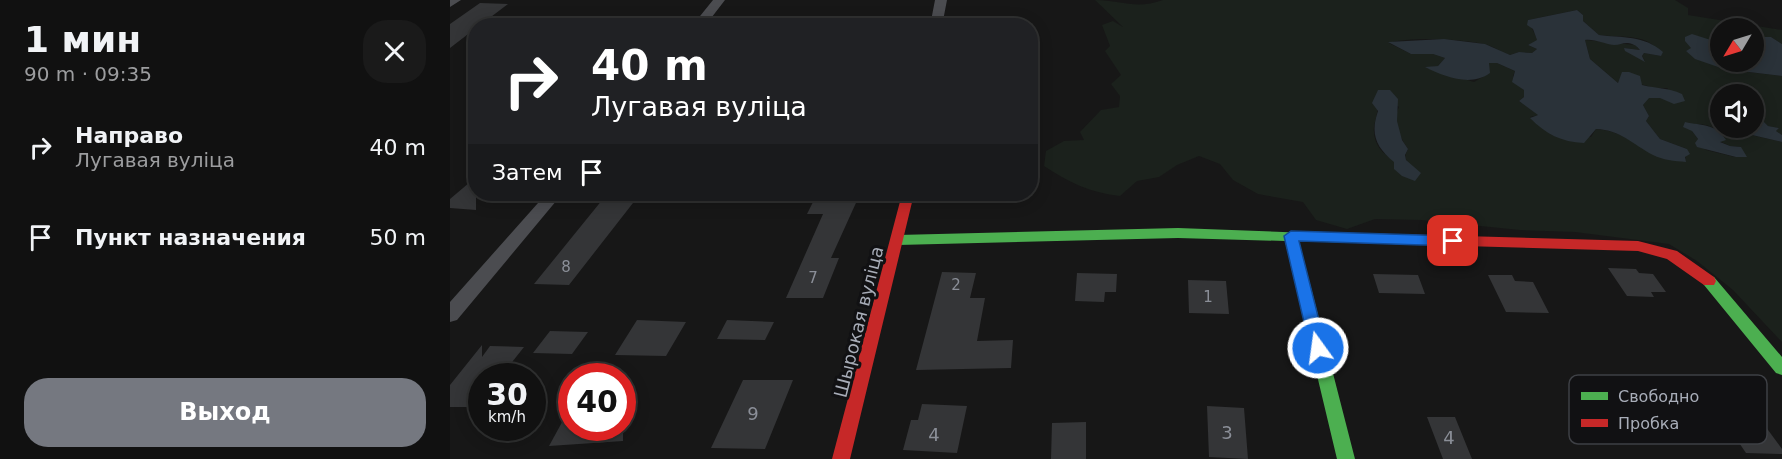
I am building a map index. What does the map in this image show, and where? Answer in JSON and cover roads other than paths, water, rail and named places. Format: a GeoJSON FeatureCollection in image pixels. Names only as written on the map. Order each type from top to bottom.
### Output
{"type":"FeatureCollection","features":[{"type":"Feature","properties":{"kind":"street"},"geometry":{"type":"LineString","coordinates":[[450,4],[455,0]]}},
{"type":"Feature","properties":{"kind":"street"},"geometry":{"type":"LineString","coordinates":[[704,18],[719,0]]}},
{"type":"Feature","properties":{"kind":"street"},"geometry":{"type":"LineString","coordinates":[[938,18],[941,0]]}},
{"type":"Feature","properties":{"kind":"street"},"geometry":{"type":"LineString","coordinates":[[450,315],[548,201]]}},
{"type":"Feature","properties":{"kind":"street","name":"Шырокая вуліца"},"geometry":{"type":"LineString","coordinates":[[842,459],[906,201]]}},
{"type":"Feature","properties":{"kind":"street"},"geometry":{"type":"LineString","coordinates":[[898,240],[1178,233],[1638,246],[1672,255],[1715,285],[1782,368]]}},
{"type":"Feature","properties":{"kind":"street"},"geometry":{"type":"LineString","coordinates":[[1291,236],[1346,459]]}}]}
